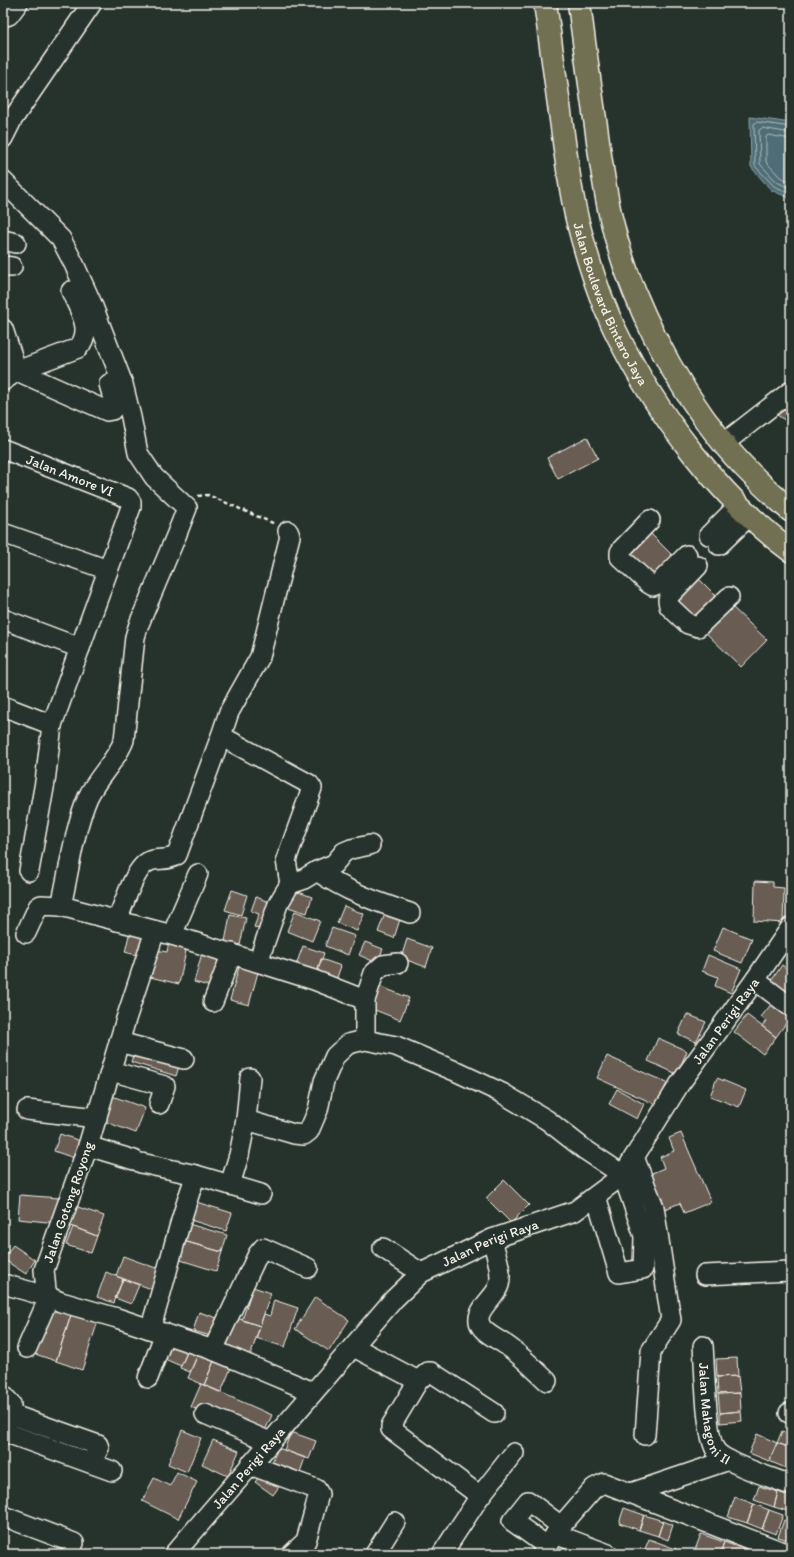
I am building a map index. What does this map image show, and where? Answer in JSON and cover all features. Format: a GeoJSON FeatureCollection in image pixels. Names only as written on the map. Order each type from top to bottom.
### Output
{"type":"FeatureCollection","features":[{"type":"Feature","properties":{"kind":"main road","name":"Jalan Boulevard Bintaro Jaya"},"geometry":{"type":"LineString","coordinates":[[545,3],[577,218],[586,253],[600,294],[622,345],[653,398],[696,458],[744,510],[791,551]]}},
{"type":"Feature","properties":{"kind":"main road","name":"Jalan Boulevard Bintaro Jaya"},"geometry":{"type":"LineString","coordinates":[[579,3],[604,182],[611,218],[621,254],[640,306],[655,337],[681,383],[723,444],[770,493],[791,511]]}},
{"type":"Feature","properties":{"kind":"street"},"geometry":{"type":"LineString","coordinates":[[3,17],[9,15],[18,3]]}},
{"type":"Feature","properties":{"kind":"street"},"geometry":{"type":"LineString","coordinates":[[3,138],[12,120],[92,3]]}},
{"type":"Feature","properties":{"kind":"street"},"geometry":{"type":"LineString","coordinates":[[3,181],[61,239],[92,304],[123,384],[138,453],[154,477],[187,508],[139,624],[132,648],[124,740],[121,748],[99,777],[82,810],[61,906]]}},
{"type":"Feature","properties":{"kind":"street"},"geometry":{"type":"LineString","coordinates":[[10,376],[78,348],[83,342],[86,334],[86,327],[71,291]]}},
{"type":"Feature","properties":{"kind":"street"},"geometry":{"type":"LineString","coordinates":[[3,329],[10,376]]}},
{"type":"Feature","properties":{"kind":"street"},"geometry":{"type":"LineString","coordinates":[[10,376],[107,411],[112,410],[115,405],[109,384]]}},
{"type":"Feature","properties":{"kind":"street"},"geometry":{"type":"LineString","coordinates":[[723,444],[791,391]]}},
{"type":"Feature","properties":{"kind":"street","name":"Jalan Amore VI"},"geometry":{"type":"LineString","coordinates":[[3,449],[128,498],[131,502],[131,508],[108,570]]}},
{"type":"Feature","properties":{"kind":"street"},"geometry":{"type":"LineString","coordinates":[[714,540],[744,510]]}},
{"type":"Feature","properties":{"kind":"street"},"geometry":{"type":"LineString","coordinates":[[650,520],[622,549],[620,552],[620,557],[653,586],[692,561],[670,595],[668,600],[669,606],[688,624],[698,627],[729,597]]}},
{"type":"Feature","properties":{"kind":"street"},"geometry":{"type":"LineString","coordinates":[[117,921],[135,877],[144,865],[150,861],[173,858],[177,855],[229,712],[260,657],[290,536],[288,531]]}},
{"type":"Feature","properties":{"kind":"street"},"geometry":{"type":"LineString","coordinates":[[3,533],[108,570],[52,725],[46,782],[29,871]]}},
{"type":"Feature","properties":{"kind":"street"},"geometry":{"type":"LineString","coordinates":[[3,620],[80,648]]}},
{"type":"Feature","properties":{"kind":"street"},"geometry":{"type":"LineString","coordinates":[[3,706],[52,725]]}},
{"type":"Feature","properties":{"kind":"street"},"geometry":{"type":"LineString","coordinates":[[221,736],[309,784],[312,788],[286,860],[290,884],[278,904],[258,962]]}},
{"type":"Feature","properties":{"kind":"street"},"geometry":{"type":"LineString","coordinates":[[290,884],[302,880],[317,871],[334,864],[344,852],[351,848],[370,845]]}},
{"type":"Feature","properties":{"kind":"street"},"geometry":{"type":"LineString","coordinates":[[317,871],[333,882],[372,901],[410,913]]}},
{"type":"Feature","properties":{"kind":"street","name":"Jalan Gotong Royong"},"geometry":{"type":"LineString","coordinates":[[49,1297],[46,1290],[44,1270],[88,1146],[119,1042],[164,933],[198,874]]}},
{"type":"Feature","properties":{"kind":"street"},"geometry":{"type":"LineString","coordinates":[[26,933],[38,907],[61,906],[164,933],[258,962],[314,980],[365,1000]]}},
{"type":"Feature","properties":{"kind":"street","name":"Jalan Perigi Raya"},"geometry":{"type":"LineString","coordinates":[[174,1554],[394,1299],[421,1273],[492,1240],[576,1211],[623,1175],[675,1080],[755,980],[791,927]]}},
{"type":"Feature","properties":{"kind":"street"},"geometry":{"type":"LineString","coordinates":[[213,1002],[232,954]]}},
{"type":"Feature","properties":{"kind":"street"},"geometry":{"type":"LineString","coordinates":[[365,1040],[365,1000],[374,973],[383,965],[398,963]]}},
{"type":"Feature","properties":{"kind":"street"},"geometry":{"type":"LineString","coordinates":[[755,980],[791,1006]]}},
{"type":"Feature","properties":{"kind":"street"},"geometry":{"type":"LineString","coordinates":[[246,1120],[294,1134],[304,1135],[309,1131],[318,1110],[324,1081],[335,1056],[348,1044],[365,1040],[396,1046],[502,1093],[546,1120],[584,1149],[623,1175],[644,1236],[642,1269],[619,1273],[596,1196]]}},
{"type":"Feature","properties":{"kind":"street"},"geometry":{"type":"LineString","coordinates":[[119,1042],[184,1059]]}},
{"type":"Feature","properties":{"kind":"street"},"geometry":{"type":"LineString","coordinates":[[111,1071],[165,1086],[159,1104]]}},
{"type":"Feature","properties":{"kind":"street"},"geometry":{"type":"LineString","coordinates":[[230,1185],[239,1155],[246,1120],[250,1078]]}},
{"type":"Feature","properties":{"kind":"street"},"geometry":{"type":"LineString","coordinates":[[27,1110],[97,1118]]}},
{"type":"Feature","properties":{"kind":"street"},"geometry":{"type":"LineString","coordinates":[[88,1146],[261,1194]]}},
{"type":"Feature","properties":{"kind":"street"},"geometry":{"type":"LineString","coordinates":[[634,1157],[654,1207],[671,1320],[651,1351],[645,1435]]}},
{"type":"Feature","properties":{"kind":"street"},"geometry":{"type":"LineString","coordinates":[[148,1378],[157,1331],[161,1294],[187,1199],[196,1175]]}},
{"type":"Feature","properties":{"kind":"street"},"geometry":{"type":"LineString","coordinates":[[492,1240],[500,1275],[499,1285],[492,1298],[481,1310],[478,1319],[483,1329],[507,1345],[547,1381]]}},
{"type":"Feature","properties":{"kind":"street"},"geometry":{"type":"LineString","coordinates":[[213,1350],[258,1254],[264,1248],[308,1268]]}},
{"type":"Feature","properties":{"kind":"street"},"geometry":{"type":"LineString","coordinates":[[383,1248],[421,1273]]}},
{"type":"Feature","properties":{"kind":"street"},"geometry":{"type":"LineString","coordinates":[[704,1275],[791,1271]]}},
{"type":"Feature","properties":{"kind":"street"},"geometry":{"type":"LineString","coordinates":[[7,1285],[157,1331],[213,1350],[313,1392]]}},
{"type":"Feature","properties":{"kind":"street"},"geometry":{"type":"LineString","coordinates":[[27,1348],[49,1297]]}},
{"type":"Feature","properties":{"kind":"street","name":"Jalan Mahagoni II"},"geometry":{"type":"LineString","coordinates":[[703,1346],[709,1427],[712,1445],[718,1453],[729,1460],[791,1485]]}},
{"type":"Feature","properties":{"kind":"street"},"geometry":{"type":"LineString","coordinates":[[354,1347],[418,1381]]}},
{"type":"Feature","properties":{"kind":"street"},"geometry":{"type":"LineString","coordinates":[[480,1496],[391,1429],[391,1426],[418,1381],[425,1374],[431,1372],[494,1413]]}},
{"type":"Feature","properties":{"kind":"street"},"geometry":{"type":"LineString","coordinates":[[91,1463],[99,1448],[98,1445],[7,1403],[3,1434],[112,1471]]}},
{"type":"Feature","properties":{"kind":"street"},"geometry":{"type":"LineString","coordinates":[[205,1414],[270,1442]]}},
{"type":"Feature","properties":{"kind":"street"},"geometry":{"type":"LineString","coordinates":[[442,1554],[480,1496],[514,1453]]}},
{"type":"Feature","properties":{"kind":"street"},"geometry":{"type":"LineString","coordinates":[[631,1493],[729,1460]]}},
{"type":"Feature","properties":{"kind":"street"},"geometry":{"type":"LineString","coordinates":[[250,1465],[316,1489],[319,1494],[306,1541],[292,1554]]}},
{"type":"Feature","properties":{"kind":"street"},"geometry":{"type":"LineString","coordinates":[[608,1554],[551,1540],[594,1488],[604,1483],[788,1554]]}},
{"type":"Feature","properties":{"kind":"street"},"geometry":{"type":"LineString","coordinates":[[3,1516],[74,1543]]}},
{"type":"Feature","properties":{"kind":"street"},"geometry":{"type":"LineString","coordinates":[[375,1554],[395,1522]]}},
{"type":"Feature","properties":{"kind":"path"},"geometry":{"type":"LineString","coordinates":[[187,508],[197,496],[208,495],[288,531]]}},
{"type":"Feature","properties":{"kind":"water"},"geometry":{"type":"Polygon","coordinates":[[[750,117],[791,123],[791,199],[771,190],[751,167],[750,117]]]}},
{"type":"Feature","properties":{"kind":"building"},"geometry":{"type":"Polygon","coordinates":[[[791,405],[791,424],[777,415],[791,405]]]}},
{"type":"Feature","properties":{"kind":"building"},"geometry":{"type":"Polygon","coordinates":[[[587,437],[598,458],[558,479],[547,458],[587,437]]]}},
{"type":"Feature","properties":{"kind":"building"},"geometry":{"type":"Polygon","coordinates":[[[648,531],[676,559],[653,582],[625,554],[648,531]]]}},
{"type":"Feature","properties":{"kind":"building"},"geometry":{"type":"Polygon","coordinates":[[[695,575],[720,600],[697,623],[672,599],[695,575]]]}},
{"type":"Feature","properties":{"kind":"building"},"geometry":{"type":"Polygon","coordinates":[[[730,605],[767,640],[741,667],[704,631],[730,605]]]}},
{"type":"Feature","properties":{"kind":"building"},"geometry":{"type":"Polygon","coordinates":[[[755,881],[773,882],[773,887],[784,888],[783,923],[754,921],[755,881]]]}},
{"type":"Feature","properties":{"kind":"building"},"geometry":{"type":"Polygon","coordinates":[[[232,890],[247,895],[241,915],[225,910],[232,890]]]}},
{"type":"Feature","properties":{"kind":"building"},"geometry":{"type":"Polygon","coordinates":[[[293,890],[312,897],[307,913],[288,907],[293,890]]]}},
{"type":"Feature","properties":{"kind":"building"},"geometry":{"type":"Polygon","coordinates":[[[256,897],[277,905],[266,932],[254,927],[259,914],[251,911],[256,897]]]}},
{"type":"Feature","properties":{"kind":"building"},"geometry":{"type":"Polygon","coordinates":[[[344,906],[364,914],[357,931],[337,923],[344,906]]]}},
{"type":"Feature","properties":{"kind":"building"},"geometry":{"type":"Polygon","coordinates":[[[295,911],[320,921],[312,941],[287,931],[295,911]]]}},
{"type":"Feature","properties":{"kind":"building"},"geometry":{"type":"Polygon","coordinates":[[[386,911],[401,916],[394,938],[378,932],[386,911]]]}},
{"type":"Feature","properties":{"kind":"building"},"geometry":{"type":"Polygon","coordinates":[[[230,915],[246,918],[240,945],[225,942],[230,915]]]}},
{"type":"Feature","properties":{"kind":"building"},"geometry":{"type":"Polygon","coordinates":[[[723,927],[752,939],[742,963],[713,951],[723,927]]]}},
{"type":"Feature","properties":{"kind":"building"},"geometry":{"type":"Polygon","coordinates":[[[332,928],[355,936],[348,955],[325,946],[332,928]]]}},
{"type":"Feature","properties":{"kind":"building"},"geometry":{"type":"Polygon","coordinates":[[[130,931],[150,936],[144,957],[125,952],[130,931]]]}},
{"type":"Feature","properties":{"kind":"building"},"geometry":{"type":"Polygon","coordinates":[[[407,939],[432,948],[426,967],[401,958],[407,939]]]}},
{"type":"Feature","properties":{"kind":"building"},"geometry":{"type":"Polygon","coordinates":[[[169,942],[187,946],[179,984],[150,977],[156,950],[167,952],[169,942]]]}},
{"type":"Feature","properties":{"kind":"building"},"geometry":{"type":"Polygon","coordinates":[[[365,942],[383,949],[377,963],[359,955],[365,942]]]}},
{"type":"Feature","properties":{"kind":"building"},"geometry":{"type":"Polygon","coordinates":[[[303,946],[324,953],[317,973],[296,965],[303,946]]]}},
{"type":"Feature","properties":{"kind":"building"},"geometry":{"type":"Polygon","coordinates":[[[202,953],[223,959],[216,988],[194,982],[202,953]]]}},
{"type":"Feature","properties":{"kind":"building"},"geometry":{"type":"Polygon","coordinates":[[[708,955],[741,969],[731,993],[715,986],[718,977],[702,971],[708,955]]]}},
{"type":"Feature","properties":{"kind":"building"},"geometry":{"type":"Polygon","coordinates":[[[321,959],[341,966],[335,983],[316,976],[321,959]]]}},
{"type":"Feature","properties":{"kind":"building"},"geometry":{"type":"Polygon","coordinates":[[[782,965],[791,972],[791,1005],[767,987],[782,965]]]}},
{"type":"Feature","properties":{"kind":"building"},"geometry":{"type":"Polygon","coordinates":[[[239,967],[258,972],[249,1005],[230,1000],[239,967]]]}},
{"type":"Feature","properties":{"kind":"building"},"geometry":{"type":"Polygon","coordinates":[[[379,986],[409,998],[400,1020],[370,1008],[379,986]]]}},
{"type":"Feature","properties":{"kind":"building"},"geometry":{"type":"Polygon","coordinates":[[[773,1002],[791,1016],[776,1037],[762,1026],[766,1021],[761,1017],[773,1002]]]}},
{"type":"Feature","properties":{"kind":"building"},"geometry":{"type":"Polygon","coordinates":[[[687,1014],[706,1022],[696,1042],[678,1034],[687,1014]]]}},
{"type":"Feature","properties":{"kind":"building"},"geometry":{"type":"Polygon","coordinates":[[[747,1015],[776,1037],[763,1054],[734,1032],[747,1015]]]}},
{"type":"Feature","properties":{"kind":"building"},"geometry":{"type":"Polygon","coordinates":[[[658,1038],[687,1051],[677,1074],[648,1061],[658,1038]]]}},
{"type":"Feature","properties":{"kind":"building"},"geometry":{"type":"Polygon","coordinates":[[[135,1049],[180,1063],[176,1076],[131,1062],[135,1049]]]}},
{"type":"Feature","properties":{"kind":"building"},"geometry":{"type":"Polygon","coordinates":[[[607,1056],[667,1083],[657,1105],[597,1078],[607,1056]]]}},
{"type":"Feature","properties":{"kind":"building"},"geometry":{"type":"Polygon","coordinates":[[[717,1078],[746,1090],[739,1107],[710,1096],[717,1078]]]}},
{"type":"Feature","properties":{"kind":"building"},"geometry":{"type":"Polygon","coordinates":[[[617,1089],[644,1104],[637,1119],[609,1104],[617,1089]]]}},
{"type":"Feature","properties":{"kind":"building"},"geometry":{"type":"Polygon","coordinates":[[[112,1096],[145,1108],[136,1133],[103,1121],[112,1096]]]}},
{"type":"Feature","properties":{"kind":"building"},"geometry":{"type":"Polygon","coordinates":[[[681,1133],[711,1202],[684,1213],[680,1203],[660,1211],[645,1176],[664,1168],[660,1157],[674,1151],[669,1138],[681,1133]]]}},
{"type":"Feature","properties":{"kind":"building"},"geometry":{"type":"Polygon","coordinates":[[[60,1134],[83,1142],[77,1159],[54,1151],[60,1134]]]}},
{"type":"Feature","properties":{"kind":"building"},"geometry":{"type":"Polygon","coordinates":[[[504,1180],[529,1205],[511,1223],[486,1198],[504,1180]]]}},
{"type":"Feature","properties":{"kind":"building"},"geometry":{"type":"Polygon","coordinates":[[[20,1195],[59,1198],[57,1223],[18,1219],[20,1195]]]}},
{"type":"Feature","properties":{"kind":"building"},"geometry":{"type":"Polygon","coordinates":[[[193,1201],[232,1213],[226,1231],[187,1219],[193,1201]]]}},
{"type":"Feature","properties":{"kind":"building"},"geometry":{"type":"Polygon","coordinates":[[[75,1206],[104,1216],[97,1236],[68,1225],[75,1206]]]}},
{"type":"Feature","properties":{"kind":"building"},"geometry":{"type":"Polygon","coordinates":[[[185,1223],[227,1235],[222,1252],[180,1240],[185,1223]]]}},
{"type":"Feature","properties":{"kind":"building"},"geometry":{"type":"Polygon","coordinates":[[[73,1227],[97,1236],[91,1253],[66,1245],[73,1227]]]}},
{"type":"Feature","properties":{"kind":"building"},"geometry":{"type":"Polygon","coordinates":[[[180,1240],[222,1252],[216,1271],[174,1258],[180,1240]]]}},
{"type":"Feature","properties":{"kind":"building"},"geometry":{"type":"Polygon","coordinates":[[[13,1245],[35,1260],[26,1274],[3,1259],[13,1245]]]}},
{"type":"Feature","properties":{"kind":"building"},"geometry":{"type":"Polygon","coordinates":[[[123,1256],[164,1271],[157,1291],[116,1276],[123,1256]]]}},
{"type":"Feature","properties":{"kind":"building"},"geometry":{"type":"Polygon","coordinates":[[[106,1272],[123,1279],[114,1303],[97,1297],[106,1272]]]}},
{"type":"Feature","properties":{"kind":"building"},"geometry":{"type":"Polygon","coordinates":[[[123,1279],[139,1285],[131,1304],[115,1298],[123,1279]]]}},
{"type":"Feature","properties":{"kind":"building"},"geometry":{"type":"Polygon","coordinates":[[[253,1287],[271,1293],[260,1326],[242,1320],[253,1287]]]}},
{"type":"Feature","properties":{"kind":"building"},"geometry":{"type":"Polygon","coordinates":[[[315,1297],[349,1320],[329,1351],[295,1329],[315,1297]]]}},
{"type":"Feature","properties":{"kind":"building"},"geometry":{"type":"Polygon","coordinates":[[[274,1300],[298,1308],[285,1347],[256,1338],[264,1314],[270,1316],[274,1300]]]}},
{"type":"Feature","properties":{"kind":"building"},"geometry":{"type":"Polygon","coordinates":[[[47,1304],[72,1312],[56,1361],[32,1353],[47,1304]]]}},
{"type":"Feature","properties":{"kind":"building"},"geometry":{"type":"Polygon","coordinates":[[[72,1312],[98,1321],[82,1370],[56,1361],[72,1312]]]}},
{"type":"Feature","properties":{"kind":"building"},"geometry":{"type":"Polygon","coordinates":[[[199,1312],[220,1319],[215,1337],[193,1331],[199,1312]]]}},
{"type":"Feature","properties":{"kind":"building"},"geometry":{"type":"Polygon","coordinates":[[[234,1317],[260,1326],[250,1357],[223,1348],[234,1317]]]}},
{"type":"Feature","properties":{"kind":"building"},"geometry":{"type":"Polygon","coordinates":[[[168,1342],[188,1350],[181,1366],[162,1358],[168,1342]]]}},
{"type":"Feature","properties":{"kind":"building"},"geometry":{"type":"Polygon","coordinates":[[[188,1350],[198,1354],[190,1372],[180,1368],[188,1350]]]}},
{"type":"Feature","properties":{"kind":"building"},"geometry":{"type":"Polygon","coordinates":[[[198,1354],[214,1361],[204,1385],[188,1378],[198,1354]]]}},
{"type":"Feature","properties":{"kind":"building"},"geometry":{"type":"Polygon","coordinates":[[[737,1358],[738,1376],[717,1377],[716,1359],[737,1358]]]}},
{"type":"Feature","properties":{"kind":"building"},"geometry":{"type":"Polygon","coordinates":[[[214,1361],[231,1368],[221,1392],[204,1385],[214,1361]]]}},
{"type":"Feature","properties":{"kind":"building"},"geometry":{"type":"Polygon","coordinates":[[[738,1376],[740,1393],[718,1394],[717,1377],[738,1376]]]}},
{"type":"Feature","properties":{"kind":"building"},"geometry":{"type":"Polygon","coordinates":[[[201,1384],[272,1415],[262,1437],[191,1407],[201,1384]]]}},
{"type":"Feature","properties":{"kind":"building"},"geometry":{"type":"Polygon","coordinates":[[[740,1393],[741,1411],[720,1413],[718,1394],[740,1393]]]}},
{"type":"Feature","properties":{"kind":"building"},"geometry":{"type":"Polygon","coordinates":[[[741,1411],[742,1421],[720,1423],[720,1413],[741,1411]]]}},
{"type":"Feature","properties":{"kind":"building"},"geometry":{"type":"Polygon","coordinates":[[[182,1430],[201,1438],[187,1472],[168,1464],[182,1430]]]}},
{"type":"Feature","properties":{"kind":"building"},"geometry":{"type":"Polygon","coordinates":[[[782,1431],[791,1435],[791,1448],[777,1443],[782,1431]]]}},
{"type":"Feature","properties":{"kind":"building"},"geometry":{"type":"Polygon","coordinates":[[[291,1432],[316,1441],[309,1459],[284,1450],[291,1432]]]}},
{"type":"Feature","properties":{"kind":"building"},"geometry":{"type":"Polygon","coordinates":[[[757,1434],[777,1443],[769,1461],[749,1453],[757,1434]]]}},
{"type":"Feature","properties":{"kind":"building"},"geometry":{"type":"Polygon","coordinates":[[[213,1440],[239,1451],[228,1476],[202,1464],[213,1440]]]}},
{"type":"Feature","properties":{"kind":"building"},"geometry":{"type":"Polygon","coordinates":[[[777,1443],[791,1448],[791,1462],[788,1469],[769,1461],[777,1443]]]}},
{"type":"Feature","properties":{"kind":"building"},"geometry":{"type":"Polygon","coordinates":[[[278,1448],[305,1458],[300,1472],[272,1462],[278,1448]]]}},
{"type":"Feature","properties":{"kind":"building"},"geometry":{"type":"Polygon","coordinates":[[[177,1472],[197,1482],[178,1519],[142,1501],[154,1478],[170,1486],[177,1472]]]}},
{"type":"Feature","properties":{"kind":"building"},"geometry":{"type":"Polygon","coordinates":[[[263,1472],[281,1484],[273,1495],[255,1482],[263,1472]]]}},
{"type":"Feature","properties":{"kind":"building"},"geometry":{"type":"Polygon","coordinates":[[[759,1486],[778,1492],[774,1507],[754,1500],[759,1486]]]}},
{"type":"Feature","properties":{"kind":"building"},"geometry":{"type":"Polygon","coordinates":[[[778,1492],[791,1497],[791,1512],[774,1507],[778,1492]]]}},
{"type":"Feature","properties":{"kind":"building"},"geometry":{"type":"Polygon","coordinates":[[[735,1497],[754,1504],[747,1523],[728,1517],[735,1497]]]}},
{"type":"Feature","properties":{"kind":"building"},"geometry":{"type":"Polygon","coordinates":[[[754,1504],[769,1510],[762,1529],[747,1523],[754,1504]]]}},
{"type":"Feature","properties":{"kind":"building"},"geometry":{"type":"Polygon","coordinates":[[[624,1508],[644,1515],[639,1530],[619,1523],[624,1508]]]}},
{"type":"Feature","properties":{"kind":"building"},"geometry":{"type":"Polygon","coordinates":[[[769,1510],[783,1515],[776,1534],[762,1529],[769,1510]]]}},
{"type":"Feature","properties":{"kind":"building"},"geometry":{"type":"Polygon","coordinates":[[[644,1515],[663,1521],[658,1536],[639,1530],[644,1515]]]}},
{"type":"Feature","properties":{"kind":"building"},"geometry":{"type":"Polygon","coordinates":[[[784,1520],[791,1522],[791,1541],[778,1537],[784,1520]]]}},
{"type":"Feature","properties":{"kind":"building"},"geometry":{"type":"Polygon","coordinates":[[[663,1521],[673,1525],[668,1540],[658,1536],[663,1521]]]}},
{"type":"Feature","properties":{"kind":"building"},"geometry":{"type":"Polygon","coordinates":[[[701,1534],[724,1542],[720,1554],[707,1554],[695,1550],[701,1534]]]}},
{"type":"Feature","properties":{"kind":"building"},"geometry":{"type":"Polygon","coordinates":[[[649,1539],[676,1549],[674,1554],[643,1554],[649,1539]]]}},
{"type":"Feature","properties":{"kind":"building"},"geometry":{"type":"Polygon","coordinates":[[[724,1542],[746,1550],[745,1554],[720,1554],[724,1542]]]}},
{"type":"Feature","properties":{"kind":"building"},"geometry":{"type":"Polygon","coordinates":[[[558,1550],[571,1554],[557,1554],[558,1550]]]}},
{"type":"Feature","properties":{"kind":"building"},"geometry":{"type":"Polygon","coordinates":[[[746,1550],[759,1554],[745,1554],[746,1550]]]}}]}
